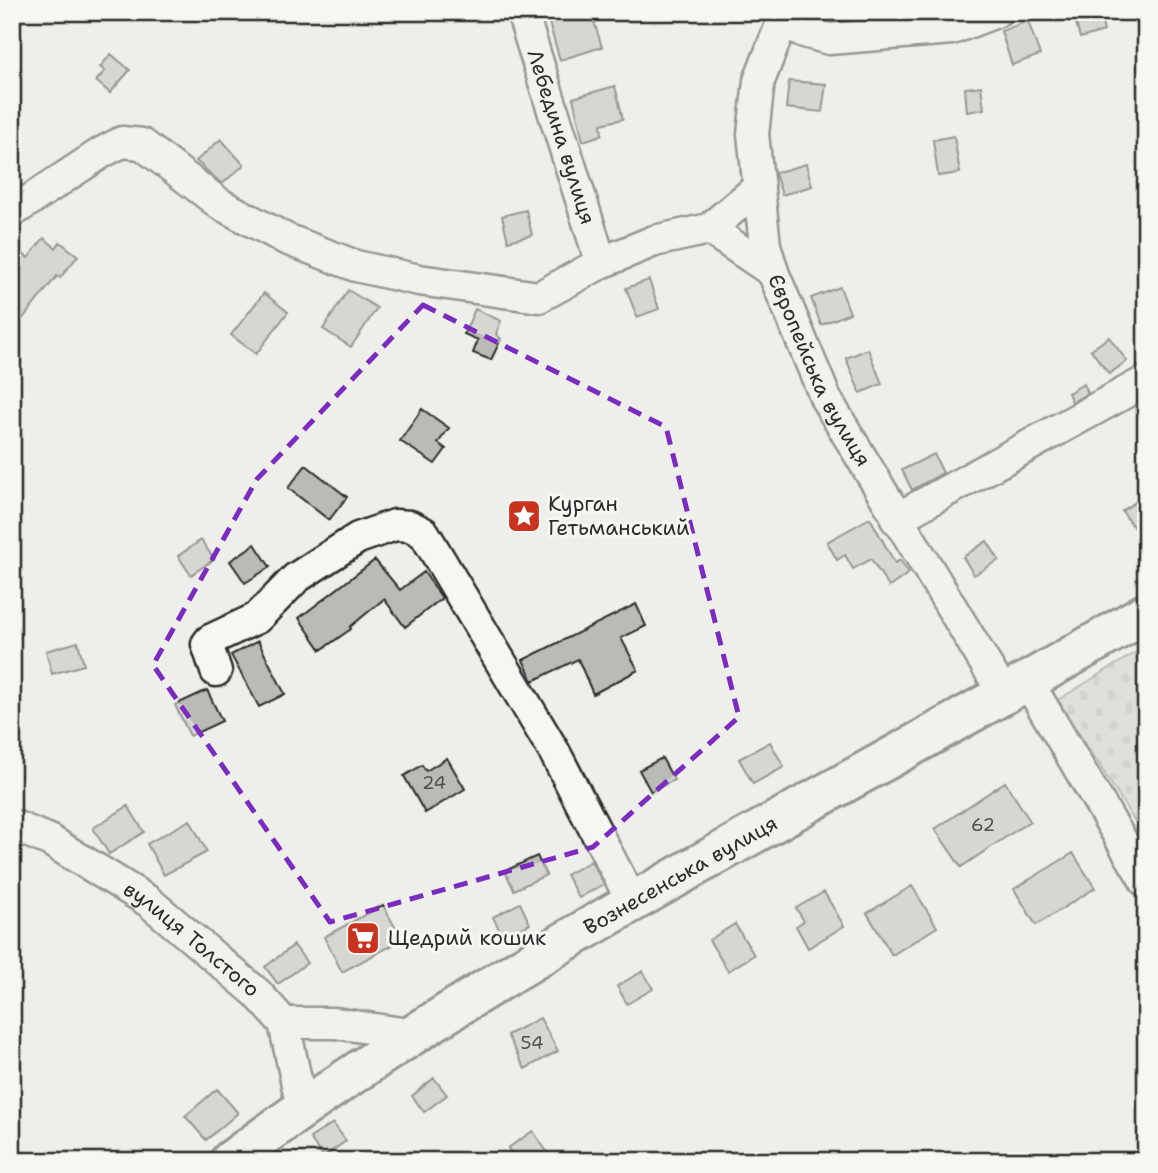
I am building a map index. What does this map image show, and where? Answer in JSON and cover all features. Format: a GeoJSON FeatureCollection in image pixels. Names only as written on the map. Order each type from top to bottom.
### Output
{"type":"FeatureCollection","features":[{"type":"Feature","properties":{"kind":"main road","name":"Вознесенська вулиця"},"geometry":{"type":"LineString","coordinates":[[230,1161],[302,1108],[415,1035],[633,903],[1017,689],[1146,613]]}},
{"type":"Feature","properties":{"kind":"street","name":"Лебедина вулиця"},"geometry":{"type":"LineString","coordinates":[[522,12],[601,263]]}},
{"type":"Feature","properties":{"kind":"street"},"geometry":{"type":"LineString","coordinates":[[785,16],[804,32],[829,39],[952,29],[996,12]]}},
{"type":"Feature","properties":{"kind":"street","name":"Європейська вулиця"},"geometry":{"type":"LineString","coordinates":[[785,16],[759,81],[753,134],[765,245],[773,272],[826,399],[896,519],[1017,689],[1146,882]]}},
{"type":"Feature","properties":{"kind":"street"},"geometry":{"type":"LineString","coordinates":[[12,212],[122,142],[142,144],[220,204],[286,239],[356,266],[419,280],[540,297],[601,263],[654,241],[709,229],[759,187]]}},
{"type":"Feature","properties":{"kind":"street"},"geometry":{"type":"LineString","coordinates":[[709,229],[773,272]]}},
{"type":"Feature","properties":{"kind":"street"},"geometry":{"type":"LineString","coordinates":[[896,519],[1146,381]]}},
{"type":"Feature","properties":{"kind":"street"},"geometry":{"type":"LineString","coordinates":[[216,671],[207,644],[210,640],[257,618],[296,578],[358,538],[395,525],[410,526],[424,533],[555,753],[633,903]]}},
{"type":"Feature","properties":{"kind":"street","name":"вулиця Толстого"},"geometry":{"type":"LineString","coordinates":[[12,825],[49,840],[148,901],[257,993],[284,1023]]}},
{"type":"Feature","properties":{"kind":"street"},"geometry":{"type":"LineString","coordinates":[[302,1108],[284,1023],[335,1023],[415,1035]]}},
{"type":"Feature","properties":{"kind":"highlighted area"},"geometry":{"type":"Polygon","coordinates":[[[423,305],[666,427],[739,717],[593,847],[330,922],[153,665],[257,479],[423,305]]]}},
{"type":"Feature","properties":{"kind":"green space"},"geometry":{"type":"Polygon","coordinates":[[[1146,646],[1146,839],[1058,700],[1146,646]]]}},
{"type":"Feature","properties":{"kind":"building"},"geometry":{"type":"Polygon","coordinates":[[[591,12],[602,47],[560,60],[549,23],[591,12]]]}},
{"type":"Feature","properties":{"kind":"building"},"geometry":{"type":"Polygon","coordinates":[[[1073,12],[1099,12],[1104,31],[1080,38],[1073,12]]]}},
{"type":"Feature","properties":{"kind":"building"},"geometry":{"type":"Polygon","coordinates":[[[1028,21],[1040,55],[1012,65],[1001,31],[1028,21]]]}},
{"type":"Feature","properties":{"kind":"building"},"geometry":{"type":"Polygon","coordinates":[[[111,54],[130,70],[110,93],[96,81],[105,71],[100,67],[111,54]]]}},
{"type":"Feature","properties":{"kind":"building"},"geometry":{"type":"Polygon","coordinates":[[[789,81],[826,84],[822,112],[786,108],[789,81]]]}},
{"type":"Feature","properties":{"kind":"building"},"geometry":{"type":"Polygon","coordinates":[[[615,86],[623,119],[601,124],[602,135],[583,141],[573,98],[615,86]]]}},
{"type":"Feature","properties":{"kind":"building"},"geometry":{"type":"Polygon","coordinates":[[[981,86],[984,109],[967,112],[965,88],[981,86]]]}},
{"type":"Feature","properties":{"kind":"building"},"geometry":{"type":"Polygon","coordinates":[[[954,136],[960,173],[938,176],[933,140],[954,136]]]}},
{"type":"Feature","properties":{"kind":"building"},"geometry":{"type":"Polygon","coordinates":[[[221,139],[244,165],[222,184],[196,161],[221,139]]]}},
{"type":"Feature","properties":{"kind":"building"},"geometry":{"type":"Polygon","coordinates":[[[806,164],[812,186],[782,195],[775,173],[806,164]]]}},
{"type":"Feature","properties":{"kind":"building"},"geometry":{"type":"Polygon","coordinates":[[[526,210],[532,235],[508,241],[502,216],[526,210]]]}},
{"type":"Feature","properties":{"kind":"building"},"geometry":{"type":"Polygon","coordinates":[[[44,238],[56,248],[60,242],[78,256],[60,278],[57,276],[12,332],[12,244],[28,258],[44,238]]]}},
{"type":"Feature","properties":{"kind":"building"},"geometry":{"type":"Polygon","coordinates":[[[649,280],[659,309],[637,317],[626,288],[649,280]]]}},
{"type":"Feature","properties":{"kind":"building"},"geometry":{"type":"Polygon","coordinates":[[[840,287],[850,313],[821,325],[811,298],[840,287]]]}},
{"type":"Feature","properties":{"kind":"building"},"geometry":{"type":"Polygon","coordinates":[[[348,290],[377,308],[351,347],[323,329],[348,290]]]}},
{"type":"Feature","properties":{"kind":"building"},"geometry":{"type":"Polygon","coordinates":[[[264,293],[288,312],[256,354],[231,335],[264,293]]]}},
{"type":"Feature","properties":{"kind":"building"},"geometry":{"type":"Polygon","coordinates":[[[475,309],[501,321],[496,334],[501,339],[491,360],[473,353],[478,340],[464,334],[475,309]]]}},
{"type":"Feature","properties":{"kind":"building"},"geometry":{"type":"Polygon","coordinates":[[[1109,337],[1127,361],[1109,374],[1091,350],[1109,337]]]}},
{"type":"Feature","properties":{"kind":"building"},"geometry":{"type":"Polygon","coordinates":[[[868,349],[882,384],[860,393],[846,358],[868,349]]]}},
{"type":"Feature","properties":{"kind":"building"},"geometry":{"type":"Polygon","coordinates":[[[1084,384],[1088,393],[1072,402],[1068,393],[1084,384]]]}},
{"type":"Feature","properties":{"kind":"building"},"geometry":{"type":"Polygon","coordinates":[[[422,409],[449,428],[438,443],[446,449],[435,464],[400,441],[422,409]]]}},
{"type":"Feature","properties":{"kind":"building"},"geometry":{"type":"Polygon","coordinates":[[[934,454],[943,473],[912,490],[902,470],[934,454]]]}},
{"type":"Feature","properties":{"kind":"building"},"geometry":{"type":"Polygon","coordinates":[[[306,465],[347,497],[329,520],[288,488],[306,465]]]}},
{"type":"Feature","properties":{"kind":"building"},"geometry":{"type":"Polygon","coordinates":[[[1146,495],[1146,545],[1122,511],[1146,495]]]}},
{"type":"Feature","properties":{"kind":"building"},"geometry":{"type":"Polygon","coordinates":[[[870,518],[895,563],[900,560],[909,573],[889,587],[871,559],[853,569],[845,555],[837,560],[827,542],[870,518]]]}},
{"type":"Feature","properties":{"kind":"building"},"geometry":{"type":"Polygon","coordinates":[[[201,540],[214,559],[191,575],[178,556],[201,540]]]}},
{"type":"Feature","properties":{"kind":"building"},"geometry":{"type":"Polygon","coordinates":[[[987,541],[999,560],[974,575],[963,557],[987,541]]]}},
{"type":"Feature","properties":{"kind":"building"},"geometry":{"type":"Polygon","coordinates":[[[255,544],[270,567],[245,583],[230,561],[255,544]]]}},
{"type":"Feature","properties":{"kind":"building"},"geometry":{"type":"Polygon","coordinates":[[[375,560],[400,590],[424,572],[442,598],[405,627],[384,599],[350,627],[351,629],[321,650],[299,618],[375,560]]]}},
{"type":"Feature","properties":{"kind":"building"},"geometry":{"type":"Polygon","coordinates":[[[636,604],[646,626],[621,638],[638,670],[593,694],[578,659],[533,681],[523,660],[636,604]]]}},
{"type":"Feature","properties":{"kind":"building"},"geometry":{"type":"Polygon","coordinates":[[[258,641],[285,694],[259,707],[231,655],[258,641]]]}},
{"type":"Feature","properties":{"kind":"building"},"geometry":{"type":"Polygon","coordinates":[[[78,642],[84,665],[52,674],[46,651],[78,642]]]}},
{"type":"Feature","properties":{"kind":"building"},"geometry":{"type":"Polygon","coordinates":[[[207,690],[222,721],[190,736],[175,705],[207,690]]]}},
{"type":"Feature","properties":{"kind":"building"},"geometry":{"type":"Polygon","coordinates":[[[770,742],[784,767],[753,784],[739,759],[770,742]]]}},
{"type":"Feature","properties":{"kind":"building"},"geometry":{"type":"Polygon","coordinates":[[[447,758],[465,789],[425,813],[404,776],[422,765],[426,771],[447,758]]]}},
{"type":"Feature","properties":{"kind":"building"},"geometry":{"type":"Polygon","coordinates":[[[662,758],[674,780],[651,792],[639,770],[662,758]]]}},
{"type":"Feature","properties":{"kind":"building"},"geometry":{"type":"Polygon","coordinates":[[[1005,782],[1030,821],[961,867],[935,829],[1005,782]]]}},
{"type":"Feature","properties":{"kind":"building"},"geometry":{"type":"Polygon","coordinates":[[[128,806],[144,832],[109,854],[93,828],[128,806]]]}},
{"type":"Feature","properties":{"kind":"building"},"geometry":{"type":"Polygon","coordinates":[[[190,820],[207,852],[164,875],[147,844],[190,820]]]}},
{"type":"Feature","properties":{"kind":"building"},"geometry":{"type":"Polygon","coordinates":[[[1073,853],[1095,888],[1036,925],[1014,889],[1073,853]]]}},
{"type":"Feature","properties":{"kind":"building"},"geometry":{"type":"Polygon","coordinates":[[[537,856],[546,875],[514,890],[505,871],[537,856]]]}},
{"type":"Feature","properties":{"kind":"building"},"geometry":{"type":"Polygon","coordinates":[[[591,861],[604,884],[579,898],[566,875],[591,861]]]}},
{"type":"Feature","properties":{"kind":"building"},"geometry":{"type":"Polygon","coordinates":[[[912,886],[937,927],[892,955],[867,913],[912,886]]]}},
{"type":"Feature","properties":{"kind":"building"},"geometry":{"type":"Polygon","coordinates":[[[824,892],[844,926],[808,948],[796,926],[804,921],[796,908],[824,892]]]}},
{"type":"Feature","properties":{"kind":"building"},"geometry":{"type":"Polygon","coordinates":[[[520,903],[530,924],[503,937],[493,917],[520,903]]]}},
{"type":"Feature","properties":{"kind":"building","name":"Щедрий кошик"},"geometry":{"type":"Polygon","coordinates":[[[383,905],[402,940],[342,972],[324,937],[383,905]]]}},
{"type":"Feature","properties":{"kind":"building"},"geometry":{"type":"Polygon","coordinates":[[[735,924],[754,955],[728,971],[709,940],[735,924]]]}},
{"type":"Feature","properties":{"kind":"building"},"geometry":{"type":"Polygon","coordinates":[[[294,945],[307,963],[278,984],[265,967],[294,945]]]}},
{"type":"Feature","properties":{"kind":"building"},"geometry":{"type":"Polygon","coordinates":[[[643,971],[653,989],[627,1004],[617,986],[643,971]]]}},
{"type":"Feature","properties":{"kind":"building"},"geometry":{"type":"Polygon","coordinates":[[[540,1018],[558,1051],[525,1069],[507,1035],[540,1018]]]}},
{"type":"Feature","properties":{"kind":"building"},"geometry":{"type":"Polygon","coordinates":[[[434,1078],[447,1095],[424,1112],[412,1096],[434,1078]]]}},
{"type":"Feature","properties":{"kind":"building"},"geometry":{"type":"Polygon","coordinates":[[[217,1089],[238,1113],[206,1140],[185,1116],[217,1089]]]}},
{"type":"Feature","properties":{"kind":"building"},"geometry":{"type":"Polygon","coordinates":[[[333,1123],[346,1141],[323,1157],[310,1138],[333,1123]]]}},
{"type":"Feature","properties":{"kind":"building"},"geometry":{"type":"Polygon","coordinates":[[[533,1131],[553,1161],[516,1161],[508,1148],[533,1131]]]}},
{"type":"Feature","properties":{"kind":"place","name":"Курган Гетьманський"},"geometry":{"type":"Point","coordinates":[524,516]}},
{"type":"Feature","properties":{"kind":"place","name":"Щедрий кошик"},"geometry":{"type":"Point","coordinates":[363,938]}}]}
